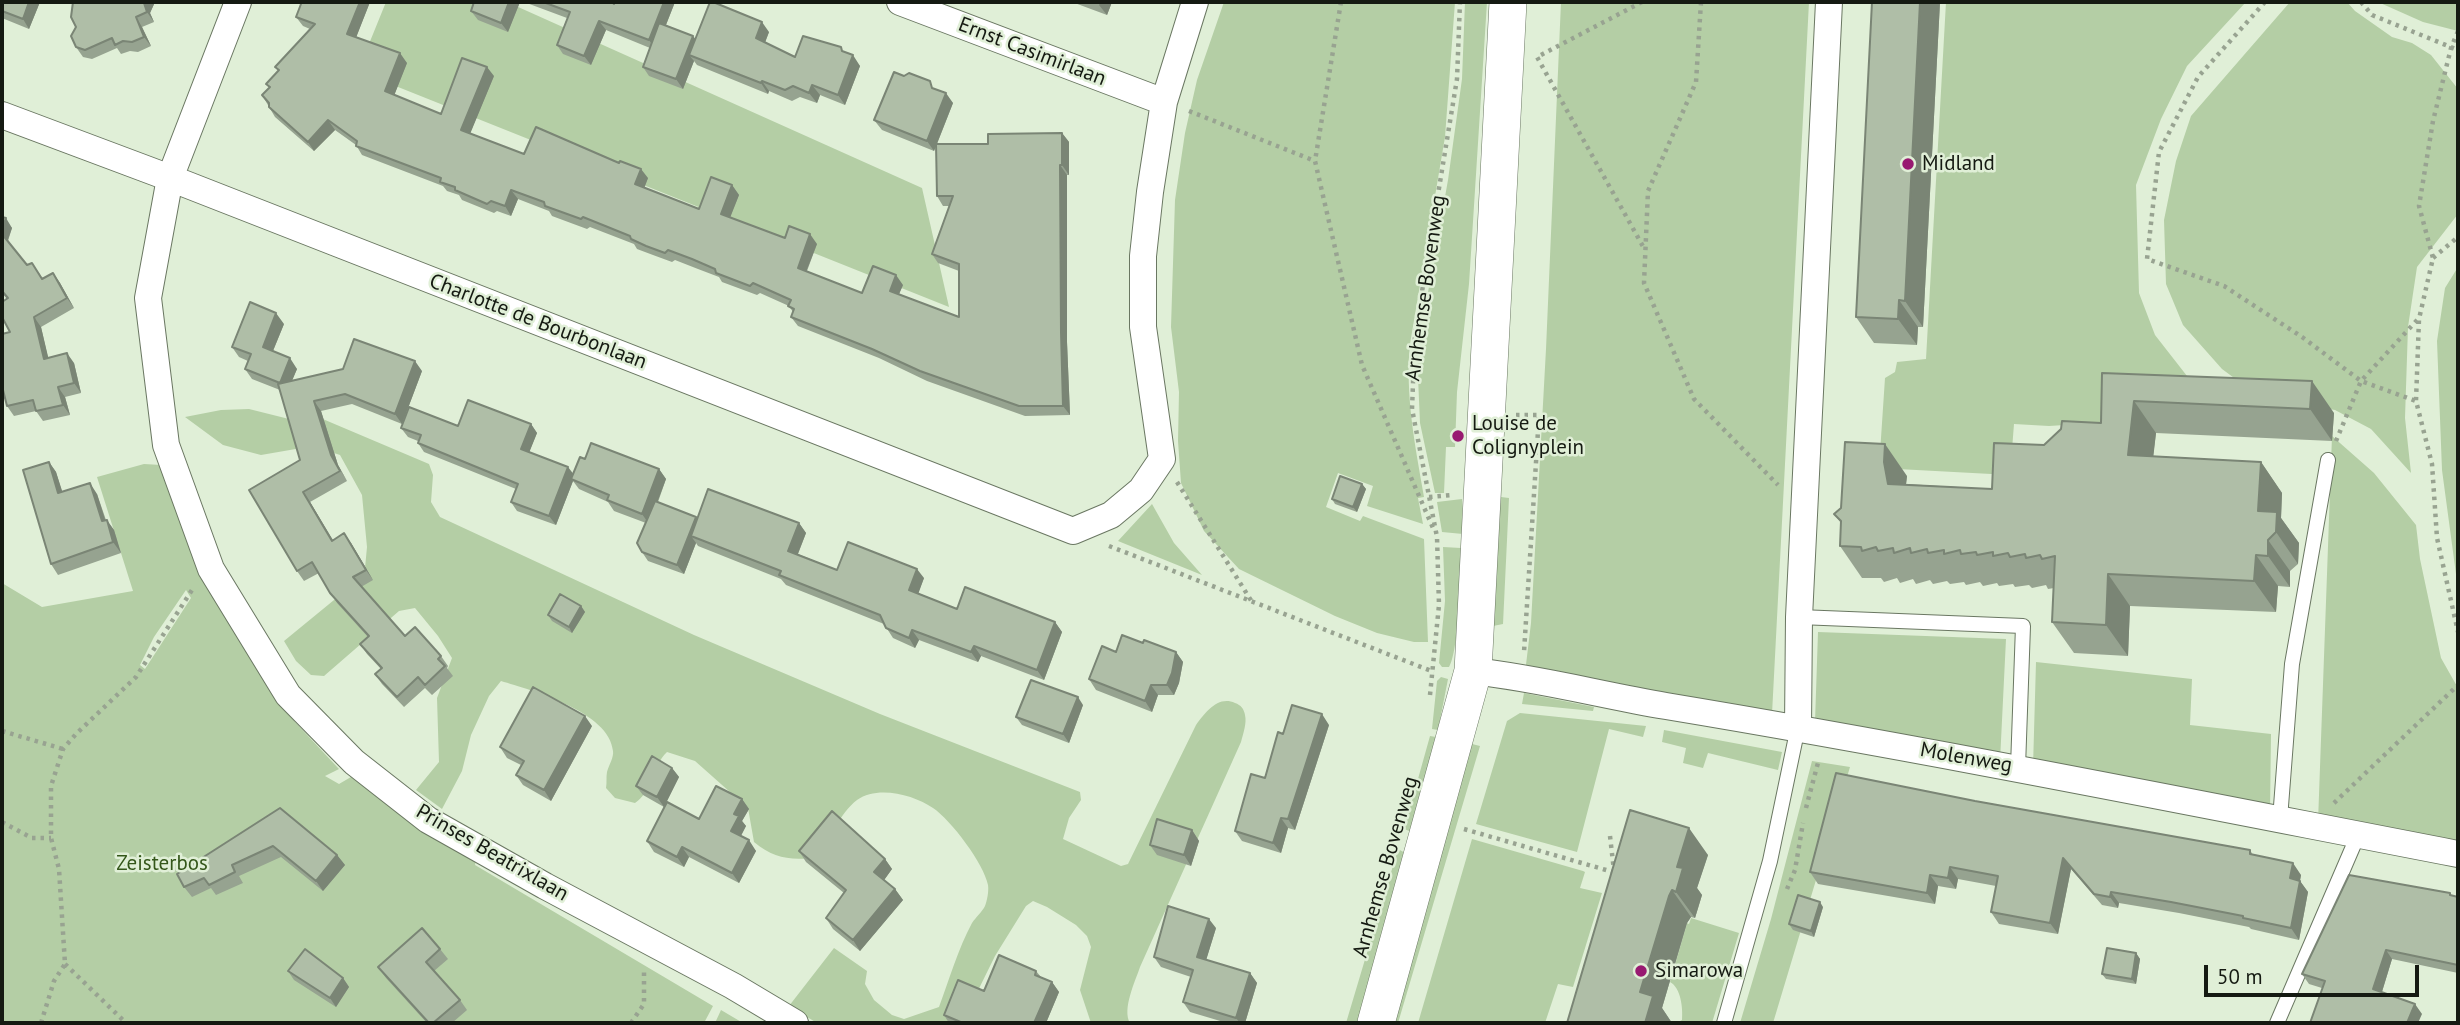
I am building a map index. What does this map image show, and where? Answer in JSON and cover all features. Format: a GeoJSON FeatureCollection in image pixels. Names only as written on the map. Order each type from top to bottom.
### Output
{"type":"FeatureCollection","features":[{"type":"Feature","properties":{"kind":"main road","name":"Arnhemse Bovenweg"},"geometry":{"type":"LineString","coordinates":[[1376,1023],[1473,670],[1508,2]]}},
{"type":"Feature","properties":{"kind":"street","name":"Prinses Beatrixlaan"},"geometry":{"type":"LineString","coordinates":[[237,2],[170,178],[148,298],[166,445],[211,569],[288,695],[354,762],[428,820],[795,1023]]}},
{"type":"Feature","properties":{"kind":"street","name":"Ernst Casimirlaan"},"geometry":{"type":"LineString","coordinates":[[900,2],[1164,102]]}},
{"type":"Feature","properties":{"kind":"street"},"geometry":{"type":"LineString","coordinates":[[1073,531],[1111,515],[1140,490],[1162,459],[1143,327],[1143,256],[1164,102],[1195,2]]}},
{"type":"Feature","properties":{"kind":"street"},"geometry":{"type":"LineString","coordinates":[[1798,727],[1799,617],[1829,2]]}},
{"type":"Feature","properties":{"kind":"street","name":"Charlotte de Bourbonlaan"},"geometry":{"type":"LineString","coordinates":[[2,116],[170,178],[1073,531]]}},
{"type":"Feature","properties":{"kind":"street","name":"Molenweg"},"geometry":{"type":"LineString","coordinates":[[1473,670],[2018,767],[2458,854]]}},
{"type":"Feature","properties":{"kind":"lane"},"geometry":{"type":"LineString","coordinates":[[2280,819],[2292,664],[2328,460]]}},
{"type":"Feature","properties":{"kind":"lane"},"geometry":{"type":"LineString","coordinates":[[1799,617],[2022,626],[2018,767]]}},
{"type":"Feature","properties":{"kind":"lane"},"geometry":{"type":"LineString","coordinates":[[1724,1023],[1770,861],[1798,727]]}},
{"type":"Feature","properties":{"kind":"lane"},"geometry":{"type":"LineString","coordinates":[[2277,1023],[2358,835]]}},
{"type":"Feature","properties":{"kind":"path"},"geometry":{"type":"LineString","coordinates":[[1341,2],[1315,161],[1362,365],[1437,537]]}},
{"type":"Feature","properties":{"kind":"path","name":"Arnhemse Bovenweg"},"geometry":{"type":"LineString","coordinates":[[1428,706],[1434,672],[1439,605],[1437,537],[1412,409],[1413,369],[1415,334],[1457,79],[1460,2]]}},
{"type":"Feature","properties":{"kind":"path"},"geometry":{"type":"LineString","coordinates":[[1642,2],[1538,57],[1646,251]]}},
{"type":"Feature","properties":{"kind":"path"},"geometry":{"type":"LineString","coordinates":[[1701,2],[1696,82],[1648,191],[1644,283],[1694,399],[1804,512]]}},
{"type":"Feature","properties":{"kind":"path"},"geometry":{"type":"LineString","coordinates":[[2265,2],[2198,77],[2159,152],[2147,259],[2224,286],[2302,337],[2361,381],[2416,401]]}},
{"type":"Feature","properties":{"kind":"path"},"geometry":{"type":"LineString","coordinates":[[2361,2],[2372,15],[2458,50]]}},
{"type":"Feature","properties":{"kind":"path"},"geometry":{"type":"LineString","coordinates":[[2458,31],[2451,48],[2433,121],[2418,206],[2433,258],[2419,318],[2416,401],[2432,464],[2437,538],[2458,632]]}},
{"type":"Feature","properties":{"kind":"path"},"geometry":{"type":"LineString","coordinates":[[1164,102],[1315,161]]}},
{"type":"Feature","properties":{"kind":"path"},"geometry":{"type":"LineString","coordinates":[[2433,258],[2458,237]]}},
{"type":"Feature","properties":{"kind":"path"},"geometry":{"type":"LineString","coordinates":[[2328,460],[2361,381],[2419,318]]}},
{"type":"Feature","properties":{"kind":"path"},"geometry":{"type":"LineString","coordinates":[[1509,415],[1539,415],[1522,677]]}},
{"type":"Feature","properties":{"kind":"path"},"geometry":{"type":"LineString","coordinates":[[1162,459],[1252,603]]}},
{"type":"Feature","properties":{"kind":"path"},"geometry":{"type":"LineString","coordinates":[[1073,531],[1434,672],[1473,670]]}},
{"type":"Feature","properties":{"kind":"path"},"geometry":{"type":"LineString","coordinates":[[41,1023],[54,981],[65,964],[59,869],[51,838],[51,786],[63,749],[136,677],[187,596],[211,569]]}},
{"type":"Feature","properties":{"kind":"path"},"geometry":{"type":"LineString","coordinates":[[2311,826],[2458,685]]}},
{"type":"Feature","properties":{"kind":"path"},"geometry":{"type":"LineString","coordinates":[[2,731],[63,749]]}},
{"type":"Feature","properties":{"kind":"path"},"geometry":{"type":"LineString","coordinates":[[2,822],[32,838],[51,838]]}},
{"type":"Feature","properties":{"kind":"path"},"geometry":{"type":"LineString","coordinates":[[1461,828],[1622,874]]}},
{"type":"Feature","properties":{"kind":"path"},"geometry":{"type":"LineString","coordinates":[[1610,835],[1614,872],[1611,879]]}},
{"type":"Feature","properties":{"kind":"path"},"geometry":{"type":"LineString","coordinates":[[631,1023],[644,1004],[643,937]]}},
{"type":"Feature","properties":{"kind":"path"},"geometry":{"type":"LineString","coordinates":[[65,964],[126,1023]]}},
{"type":"Feature","properties":{"kind":"green space"},"geometry":{"type":"Polygon","coordinates":[[[386,2],[507,2],[922,188],[949,307],[358,71],[386,2]]]}},
{"type":"Feature","properties":{"kind":"green space"},"geometry":{"type":"Polygon","coordinates":[[[1224,2],[1455,2],[1445,137],[1410,344],[1409,383],[1424,497],[1418,498],[1423,524],[1367,506],[1373,486],[1338,473],[1326,507],[1360,521],[1363,516],[1424,539],[1428,642],[1414,642],[1377,633],[1335,616],[1239,569],[1204,531],[1181,483],[1179,392],[1171,327],[1175,200],[1185,133],[1197,80],[1224,2]]]}},
{"type":"Feature","properties":{"kind":"green space"},"geometry":{"type":"Polygon","coordinates":[[[1465,2],[1487,2],[1469,284],[1457,392],[1455,447],[1446,447],[1444,493],[1435,493],[1420,423],[1417,354],[1448,180],[1462,79],[1465,2]]]}},
{"type":"Feature","properties":{"kind":"green space"},"geometry":{"type":"Polygon","coordinates":[[[1561,2],[1809,2],[1772,714],[1525,673],[1531,623],[1546,349],[1561,2]]]}},
{"type":"Feature","properties":{"kind":"green space"},"geometry":{"type":"Polygon","coordinates":[[[1946,2],[2246,2],[2187,66],[2161,119],[2136,185],[2139,293],[2155,335],[2187,376],[2226,410],[2266,433],[2080,424],[2014,424],[2010,475],[1879,468],[1885,378],[1895,372],[1897,362],[1926,359],[1946,2]]]}},
{"type":"Feature","properties":{"kind":"green space"},"geometry":{"type":"Polygon","coordinates":[[[2290,2],[2347,2],[2355,11],[2392,37],[2412,43],[2431,55],[2458,89],[2458,214],[2417,267],[2408,327],[2405,418],[2411,473],[2371,429],[2335,410],[2260,397],[2222,369],[2183,325],[2166,284],[2164,220],[2176,161],[2191,116],[2290,2]]]}},
{"type":"Feature","properties":{"kind":"green space"},"geometry":{"type":"Polygon","coordinates":[[[2378,2],[2458,2],[2458,31],[2423,22],[2378,2]]]}},
{"type":"Feature","properties":{"kind":"green space"},"geometry":{"type":"Polygon","coordinates":[[[2458,267],[2458,589],[2442,470],[2437,341],[2445,288],[2458,267]]]}},
{"type":"Feature","properties":{"kind":"green space"},"geometry":{"type":"Polygon","coordinates":[[[249,409],[293,420],[318,417],[429,464],[433,475],[431,502],[440,517],[694,635],[880,714],[1080,792],[1081,800],[1069,818],[1063,839],[1121,866],[1128,864],[1196,725],[1218,703],[1229,701],[1239,705],[1245,718],[1241,742],[1140,967],[1128,1003],[1130,1023],[1091,1023],[1080,990],[1091,947],[1087,936],[1076,925],[1033,901],[1026,906],[995,956],[962,1023],[817,1023],[789,1006],[834,948],[867,971],[865,984],[874,1000],[892,1015],[904,1019],[939,1007],[967,933],[985,906],[988,885],[974,855],[949,822],[933,808],[916,799],[885,793],[866,796],[851,805],[818,857],[800,859],[776,855],[754,842],[748,808],[695,761],[667,752],[641,798],[635,803],[615,798],[606,788],[613,751],[609,737],[598,725],[567,705],[501,681],[489,696],[471,735],[462,771],[442,809],[416,790],[439,762],[437,698],[452,658],[415,608],[399,611],[324,676],[311,675],[296,661],[284,641],[345,591],[365,568],[367,547],[362,495],[340,455],[313,446],[261,455],[223,445],[185,417],[221,410],[249,409]]]}},
{"type":"Feature","properties":{"kind":"green space"},"geometry":{"type":"Polygon","coordinates":[[[2332,436],[2374,473],[2416,525],[2420,559],[2441,658],[2458,688],[2458,849],[2318,822],[2332,436]]]}},
{"type":"Feature","properties":{"kind":"green space","name":"Zeisterbos"},"geometry":{"type":"Polygon","coordinates":[[[144,464],[161,465],[191,550],[228,619],[295,722],[339,769],[325,776],[339,784],[351,777],[393,809],[476,860],[475,865],[713,1006],[704,1023],[2,1023],[2,583],[42,607],[133,591],[97,477],[144,464]],[[186,590],[154,637],[140,665],[145,669],[191,598],[186,590]]]}},
{"type":"Feature","properties":{"kind":"green space"},"geometry":{"type":"Polygon","coordinates":[[[1501,497],[1509,498],[1503,624],[1493,626],[1491,564],[1501,497]]]}},
{"type":"Feature","properties":{"kind":"green space"},"geometry":{"type":"Polygon","coordinates":[[[1462,499],[1463,534],[1442,532],[1437,502],[1462,499]]]}},
{"type":"Feature","properties":{"kind":"green space"},"geometry":{"type":"Polygon","coordinates":[[[1152,504],[1174,543],[1202,575],[1118,541],[1152,504]]]}},
{"type":"Feature","properties":{"kind":"green space"},"geometry":{"type":"Polygon","coordinates":[[[1443,547],[1461,548],[1457,629],[1449,667],[1442,667],[1439,663],[1445,601],[1443,547]]]}},
{"type":"Feature","properties":{"kind":"green space"},"geometry":{"type":"Polygon","coordinates":[[[1818,632],[2006,639],[2000,761],[1815,722],[1818,632]]]}},
{"type":"Feature","properties":{"kind":"green space"},"geometry":{"type":"Polygon","coordinates":[[[2036,662],[2192,679],[2190,725],[2271,734],[2270,813],[2033,767],[2036,662]]]}},
{"type":"Feature","properties":{"kind":"green space"},"geometry":{"type":"Polygon","coordinates":[[[1441,677],[1448,679],[1438,730],[1432,729],[1437,681],[1441,677]]]}},
{"type":"Feature","properties":{"kind":"green space"},"geometry":{"type":"Polygon","coordinates":[[[1524,693],[1594,707],[1593,711],[1522,704],[1524,693]]]}},
{"type":"Feature","properties":{"kind":"green space"},"geometry":{"type":"Polygon","coordinates":[[[1520,713],[1646,726],[1643,737],[1609,729],[1577,852],[1476,824],[1507,721],[1520,713]]]}},
{"type":"Feature","properties":{"kind":"green space"},"geometry":{"type":"Polygon","coordinates":[[[1664,730],[1782,752],[1778,770],[1708,753],[1703,768],[1683,763],[1686,748],[1662,742],[1664,730]]]}},
{"type":"Feature","properties":{"kind":"green space"},"geometry":{"type":"Polygon","coordinates":[[[1430,736],[1436,737],[1412,832],[1404,829],[1430,736]]]}},
{"type":"Feature","properties":{"kind":"green space"},"geometry":{"type":"Polygon","coordinates":[[[1464,742],[1480,746],[1398,1023],[1387,1023],[1464,742]]]}},
{"type":"Feature","properties":{"kind":"green space"},"geometry":{"type":"Polygon","coordinates":[[[1812,761],[1850,767],[1773,1023],[1740,1023],[1771,919],[1812,761]]]}},
{"type":"Feature","properties":{"kind":"green space"},"geometry":{"type":"Polygon","coordinates":[[[1472,839],[1583,871],[1585,872],[1580,888],[1602,893],[1573,987],[1558,984],[1545,1023],[1418,1023],[1472,839]]]}},
{"type":"Feature","properties":{"kind":"green space"},"geometry":{"type":"Polygon","coordinates":[[[1398,849],[1407,854],[1357,1023],[1346,1023],[1398,849]]]}},
{"type":"Feature","properties":{"kind":"green space"},"geometry":{"type":"Polygon","coordinates":[[[1691,918],[1739,933],[1712,1023],[1676,1023],[1682,1020],[1682,1004],[1677,989],[1670,982],[1687,923],[1689,924],[1691,918]]]}},
{"type":"Feature","properties":{"kind":"green space"},"geometry":{"type":"Polygon","coordinates":[[[721,1010],[743,1023],[715,1023],[721,1010]]]}},
{"type":"Feature","properties":{"kind":"building"},"geometry":{"type":"Polygon","coordinates":[[[2,2],[29,2],[23,19],[2,11],[2,2]]]}},
{"type":"Feature","properties":{"kind":"building"},"geometry":{"type":"Polygon","coordinates":[[[73,2],[144,2],[147,12],[136,17],[144,37],[115,45],[112,38],[85,50],[76,47],[71,36],[76,27],[71,17],[73,2]]]}},
{"type":"Feature","properties":{"kind":"building"},"geometry":{"type":"Polygon","coordinates":[[[299,2],[360,2],[347,34],[400,53],[385,91],[441,114],[462,58],[487,67],[461,130],[524,154],[536,127],[619,163],[620,161],[641,169],[635,184],[699,209],[711,177],[732,185],[721,214],[785,238],[789,226],[810,234],[798,268],[862,293],[873,266],[896,275],[890,291],[959,317],[959,264],[932,254],[953,196],[937,196],[936,144],[988,144],[988,134],[1062,133],[1060,165],[1063,406],[1019,406],[920,371],[791,317],[794,309],[788,306],[791,300],[753,283],[750,286],[716,273],[715,269],[692,259],[668,250],[665,253],[646,246],[630,236],[583,217],[581,219],[545,206],[544,202],[511,190],[505,206],[491,201],[487,204],[440,182],[441,178],[356,146],[357,141],[328,120],[308,142],[269,107],[262,95],[270,87],[266,84],[279,70],[275,67],[315,24],[296,17],[301,4],[299,2]]]}},
{"type":"Feature","properties":{"kind":"building"},"geometry":{"type":"Polygon","coordinates":[[[474,2],[509,2],[501,23],[471,11],[474,2]]]}},
{"type":"Feature","properties":{"kind":"building"},"geometry":{"type":"Polygon","coordinates":[[[543,2],[664,2],[649,40],[599,21],[584,56],[557,45],[570,12],[543,2]]]}},
{"type":"Feature","properties":{"kind":"building"},"geometry":{"type":"Polygon","coordinates":[[[710,2],[762,22],[756,38],[795,57],[803,36],[841,47],[842,51],[853,55],[838,95],[812,85],[809,93],[793,86],[785,90],[689,55],[710,2]]]}},
{"type":"Feature","properties":{"kind":"building"},"geometry":{"type":"Polygon","coordinates":[[[1872,2],[1920,2],[1905,301],[1899,300],[1898,319],[1856,317],[1872,2]]]}},
{"type":"Feature","properties":{"kind":"building"},"geometry":{"type":"Polygon","coordinates":[[[659,23],[693,36],[676,79],[643,67],[659,23]]]}},
{"type":"Feature","properties":{"kind":"building"},"geometry":{"type":"Polygon","coordinates":[[[894,72],[904,76],[909,73],[930,81],[932,88],[946,93],[927,141],[874,120],[894,72]]]}},
{"type":"Feature","properties":{"kind":"building"},"geometry":{"type":"Polygon","coordinates":[[[2,234],[27,265],[32,263],[42,279],[53,273],[67,298],[34,317],[44,359],[67,353],[74,383],[58,387],[63,405],[36,411],[33,400],[7,406],[2,386],[2,334],[10,332],[2,317],[2,302],[8,298],[2,291],[2,234]]]}},
{"type":"Feature","properties":{"kind":"building"},"geometry":{"type":"Polygon","coordinates":[[[250,302],[276,313],[263,347],[290,358],[280,383],[245,369],[251,354],[232,347],[250,302]]]}},
{"type":"Feature","properties":{"kind":"building"},"geometry":{"type":"Polygon","coordinates":[[[354,339],[415,361],[395,414],[345,394],[314,401],[331,455],[340,471],[303,492],[332,541],[344,533],[366,570],[353,577],[405,636],[415,627],[441,656],[438,659],[445,666],[425,685],[418,677],[397,697],[375,674],[382,668],[360,644],[369,636],[330,593],[312,562],[297,571],[249,490],[300,460],[278,384],[343,369],[354,339]]]}},
{"type":"Feature","properties":{"kind":"building"},"geometry":{"type":"Polygon","coordinates":[[[2102,373],[2312,381],[2310,409],[2134,401],[2128,455],[2261,462],[2258,511],[2277,512],[2276,532],[2268,540],[2268,556],[2256,555],[2254,581],[2108,574],[2106,625],[2052,622],[2055,556],[2042,559],[2040,555],[2026,558],[2025,554],[1993,556],[1993,552],[1961,554],[1960,550],[1944,554],[1944,550],[1928,553],[1927,549],[1911,553],[1910,548],[1894,553],[1893,548],[1878,551],[1876,547],[1862,551],[1861,547],[1840,546],[1841,521],[1834,514],[1841,508],[1845,442],[1885,444],[1884,462],[1888,484],[1992,489],[1994,443],[2044,445],[2061,429],[2062,421],[2101,423],[2102,373]]]}},
{"type":"Feature","properties":{"kind":"building"},"geometry":{"type":"Polygon","coordinates":[[[468,400],[531,424],[521,449],[568,467],[549,516],[511,502],[518,484],[418,443],[421,435],[401,428],[409,407],[458,426],[468,400]]]}},
{"type":"Feature","properties":{"kind":"building"},"geometry":{"type":"Polygon","coordinates":[[[591,443],[659,469],[642,514],[607,500],[609,495],[571,479],[580,457],[585,459],[591,443]]]}},
{"type":"Feature","properties":{"kind":"building"},"geometry":{"type":"Polygon","coordinates":[[[49,462],[58,493],[90,483],[102,521],[107,520],[113,542],[51,564],[23,470],[49,462]]]}},
{"type":"Feature","properties":{"kind":"building"},"geometry":{"type":"Polygon","coordinates":[[[1340,476],[1362,484],[1353,507],[1332,499],[1340,476]]]}},
{"type":"Feature","properties":{"kind":"building"},"geometry":{"type":"Polygon","coordinates":[[[708,489],[799,523],[788,551],[837,570],[848,542],[917,569],[909,590],[957,609],[965,587],[1055,622],[1037,670],[974,646],[971,652],[912,630],[909,638],[886,628],[880,615],[779,575],[781,571],[691,536],[708,489]]]}},
{"type":"Feature","properties":{"kind":"building"},"geometry":{"type":"Polygon","coordinates":[[[655,501],[696,517],[677,565],[642,552],[637,543],[655,501]]]}},
{"type":"Feature","properties":{"kind":"building"},"geometry":{"type":"Polygon","coordinates":[[[560,594],[581,606],[569,627],[548,615],[560,594]]]}},
{"type":"Feature","properties":{"kind":"building"},"geometry":{"type":"Polygon","coordinates":[[[1122,635],[1176,652],[1167,685],[1151,685],[1145,701],[1089,679],[1102,646],[1116,652],[1122,635]]]}},
{"type":"Feature","properties":{"kind":"building"},"geometry":{"type":"Polygon","coordinates":[[[1031,680],[1078,697],[1063,734],[1016,717],[1031,680]]]}},
{"type":"Feature","properties":{"kind":"building"},"geometry":{"type":"Polygon","coordinates":[[[533,687],[585,716],[544,790],[516,775],[524,761],[500,747],[533,687]]]}},
{"type":"Feature","properties":{"kind":"building"},"geometry":{"type":"Polygon","coordinates":[[[1292,705],[1322,714],[1288,819],[1281,818],[1273,843],[1235,831],[1251,774],[1265,778],[1278,732],[1283,734],[1292,705]]]}},
{"type":"Feature","properties":{"kind":"building"},"geometry":{"type":"Polygon","coordinates":[[[652,756],[672,768],[657,797],[636,786],[652,756]]]}},
{"type":"Feature","properties":{"kind":"building"},"geometry":{"type":"Polygon","coordinates":[[[1836,773],[1975,801],[2250,850],[2250,854],[2293,863],[2290,878],[2300,881],[2291,928],[2171,902],[2111,892],[2110,897],[2094,894],[2063,858],[2050,923],[1991,912],[1998,876],[1950,867],[1948,878],[1930,875],[1927,893],[1810,872],[1836,773]]]}},
{"type":"Feature","properties":{"kind":"building"},"geometry":{"type":"Polygon","coordinates":[[[716,786],[742,799],[734,814],[739,816],[731,831],[749,840],[732,873],[682,847],[677,857],[647,841],[667,802],[699,819],[716,786]]]}},
{"type":"Feature","properties":{"kind":"building"},"geometry":{"type":"Polygon","coordinates":[[[280,808],[337,855],[316,881],[273,846],[232,865],[235,872],[209,885],[204,878],[184,887],[177,874],[280,808]]]}},
{"type":"Feature","properties":{"kind":"building"},"geometry":{"type":"Polygon","coordinates":[[[1630,810],[1689,828],[1677,867],[1683,868],[1676,892],[1672,890],[1669,896],[1640,992],[1653,996],[1645,1023],[1567,1023],[1630,810]]]}},
{"type":"Feature","properties":{"kind":"building"},"geometry":{"type":"Polygon","coordinates":[[[832,811],[885,859],[874,872],[895,889],[853,940],[826,918],[846,890],[799,851],[832,811]]]}},
{"type":"Feature","properties":{"kind":"building"},"geometry":{"type":"Polygon","coordinates":[[[1157,819],[1192,830],[1184,855],[1150,845],[1157,819]]]}},
{"type":"Feature","properties":{"kind":"building"},"geometry":{"type":"Polygon","coordinates":[[[2349,875],[2450,893],[2458,897],[2458,965],[2386,950],[2373,989],[2415,1004],[2407,1023],[2310,1023],[2325,981],[2302,974],[2349,875]]]}},
{"type":"Feature","properties":{"kind":"building"},"geometry":{"type":"Polygon","coordinates":[[[1798,895],[1820,902],[1811,931],[1789,924],[1798,895]]]}},
{"type":"Feature","properties":{"kind":"building"},"geometry":{"type":"Polygon","coordinates":[[[1168,906],[1209,919],[1197,957],[1250,973],[1236,1018],[1183,1002],[1193,970],[1154,957],[1168,906]]]}},
{"type":"Feature","properties":{"kind":"building"},"geometry":{"type":"Polygon","coordinates":[[[422,928],[440,949],[426,962],[460,1000],[433,1023],[429,1023],[378,967],[422,928]]]}},
{"type":"Feature","properties":{"kind":"building"},"geometry":{"type":"Polygon","coordinates":[[[2107,948],[2136,953],[2132,979],[2102,974],[2107,948]]]}},
{"type":"Feature","properties":{"kind":"building"},"geometry":{"type":"Polygon","coordinates":[[[305,949],[343,978],[330,998],[288,971],[305,949]]]}},
{"type":"Feature","properties":{"kind":"building"},"geometry":{"type":"Polygon","coordinates":[[[999,955],[1036,971],[1035,975],[1052,982],[1034,1023],[963,1023],[944,1015],[958,980],[984,991],[999,955]]]}},
{"type":"Feature","properties":{"kind":"place","name":"Midland"},"geometry":{"type":"Point","coordinates":[1908,164]}},
{"type":"Feature","properties":{"kind":"place","name":"Louise de Colignyplein"},"geometry":{"type":"Point","coordinates":[1458,436]}},
{"type":"Feature","properties":{"kind":"place","name":"Simarowa"},"geometry":{"type":"Point","coordinates":[1641,971]}}]}
